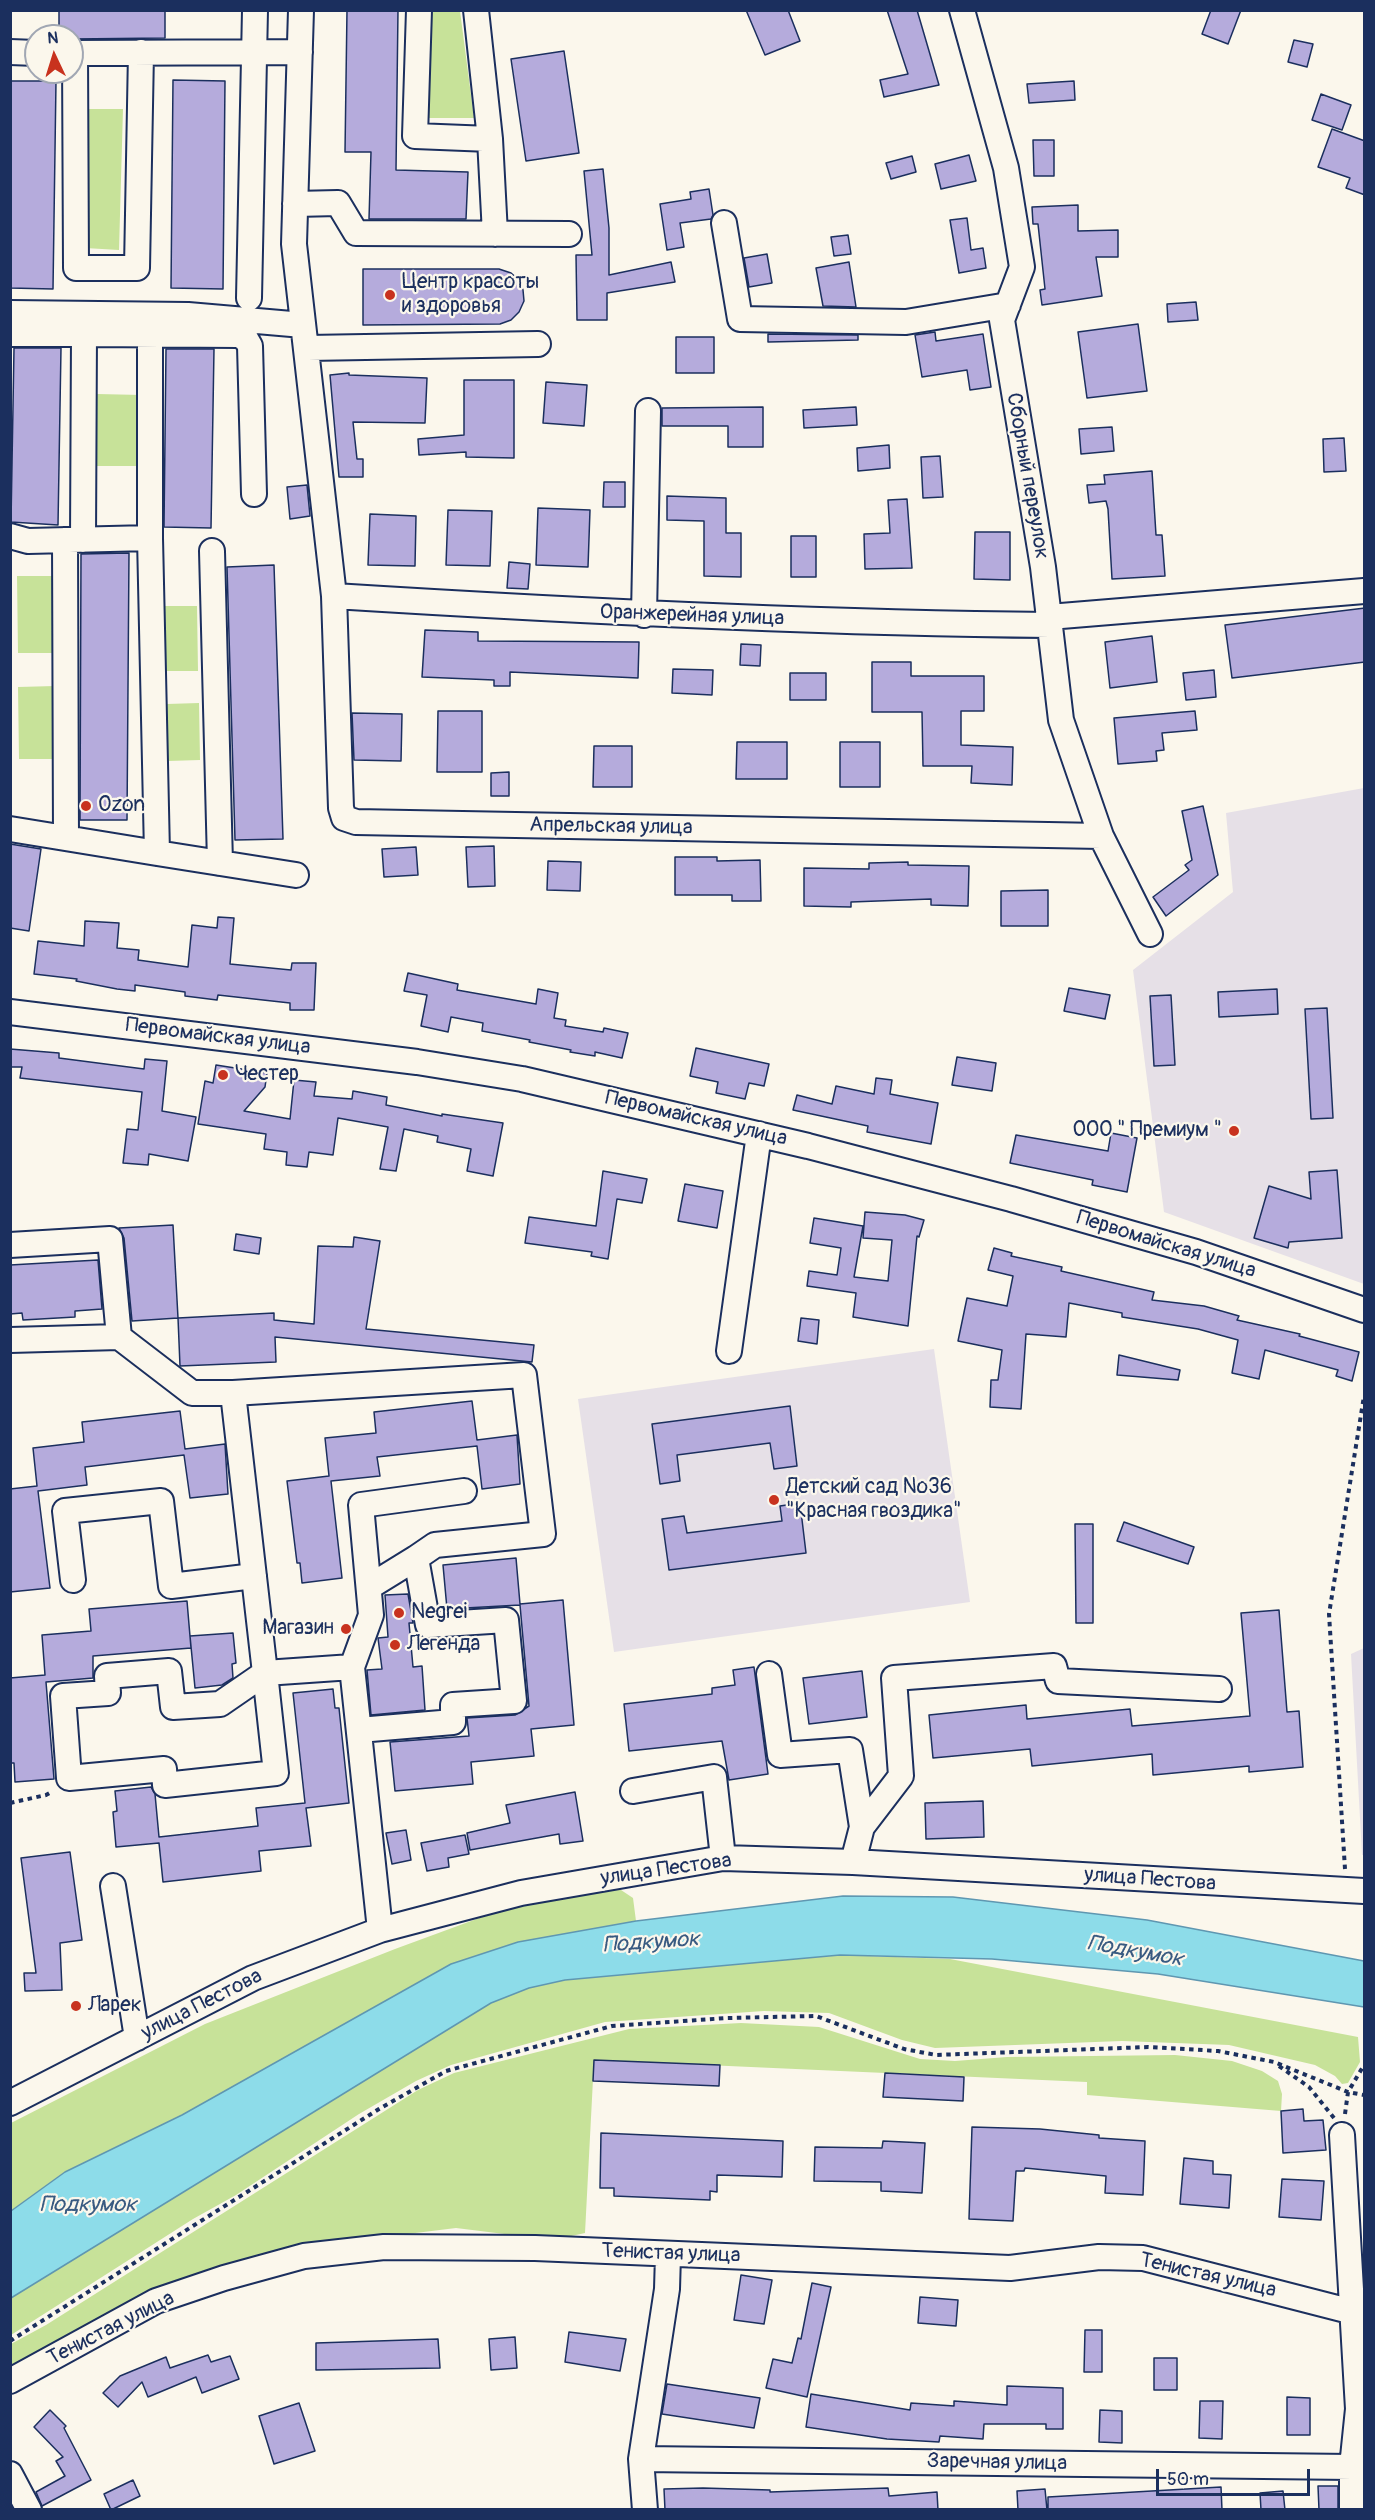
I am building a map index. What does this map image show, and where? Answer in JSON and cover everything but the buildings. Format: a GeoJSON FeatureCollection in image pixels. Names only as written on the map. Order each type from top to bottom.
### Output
{"type":"FeatureCollection","features":[{"type":"Feature","properties":{"kind":"street"},"geometry":{"type":"LineString","coordinates":[[249,298],[255,10]]}},
{"type":"Feature","properties":{"kind":"street"},"geometry":{"type":"LineString","coordinates":[[301,10],[294,244],[334,596]]}},
{"type":"Feature","properties":{"kind":"street"},"geometry":{"type":"LineString","coordinates":[[419,10],[415,136],[490,139]]}},
{"type":"Feature","properties":{"kind":"street"},"geometry":{"type":"LineString","coordinates":[[476,10],[490,139],[495,234]]}},
{"type":"Feature","properties":{"kind":"street","name":"Сборный переулок"},"geometry":{"type":"LineString","coordinates":[[962,10],[1006,168],[1022,267],[1002,320],[1050,621],[1061,720],[1101,836],[1150,934]]}},
{"type":"Feature","properties":{"kind":"street"},"geometry":{"type":"LineString","coordinates":[[74,84],[76,268],[137,268],[141,52]]}},
{"type":"Feature","properties":{"kind":"street"},"geometry":{"type":"LineString","coordinates":[[84,53],[300,52]]}},
{"type":"Feature","properties":{"kind":"street"},"geometry":{"type":"LineString","coordinates":[[295,204],[338,203],[356,234],[569,234]]}},
{"type":"Feature","properties":{"kind":"street"},"geometry":{"type":"LineString","coordinates":[[724,223],[740,320],[906,322],[1008,304]]}},
{"type":"Feature","properties":{"kind":"street"},"geometry":{"type":"LineString","coordinates":[[10,313],[188,315],[305,337],[538,344]]}},
{"type":"Feature","properties":{"kind":"street"},"geometry":{"type":"LineString","coordinates":[[10,334],[239,335],[246,339],[250,345],[254,494]]}},
{"type":"Feature","properties":{"kind":"street"},"geometry":{"type":"LineString","coordinates":[[66,838],[74,540],[84,334]]}},
{"type":"Feature","properties":{"kind":"street"},"geometry":{"type":"LineString","coordinates":[[150,334],[150,538],[157,853]]}},
{"type":"Feature","properties":{"kind":"street"},"geometry":{"type":"LineString","coordinates":[[644,615],[648,411]]}},
{"type":"Feature","properties":{"kind":"street"},"geometry":{"type":"LineString","coordinates":[[10,536],[28,541],[150,538]]}},
{"type":"Feature","properties":{"kind":"street"},"geometry":{"type":"LineString","coordinates":[[212,551],[220,863]]}},
{"type":"Feature","properties":{"kind":"street","name":"Оранжерейная улица"},"geometry":{"type":"LineString","coordinates":[[334,596],[644,615],[888,624],[1050,621],[1365,591]]}},
{"type":"Feature","properties":{"kind":"street","name":"Апрельская улица"},"geometry":{"type":"LineString","coordinates":[[334,596],[341,808],[344,818],[356,822],[1101,836]]}},
{"type":"Feature","properties":{"kind":"street"},"geometry":{"type":"LineString","coordinates":[[10,829],[296,875]]}},
{"type":"Feature","properties":{"kind":"street","name":"Первомайская улица"},"geometry":{"type":"LineString","coordinates":[[10,1012],[405,1060],[511,1077],[759,1134],[1065,1214],[1196,1252],[1365,1310]]}},
{"type":"Feature","properties":{"kind":"street"},"geometry":{"type":"LineString","coordinates":[[729,1351],[759,1134]]}},
{"type":"Feature","properties":{"kind":"street"},"geometry":{"type":"LineString","coordinates":[[10,1245],[110,1239],[119,1337]]}},
{"type":"Feature","properties":{"kind":"street"},"geometry":{"type":"LineString","coordinates":[[10,1340],[119,1337],[192,1393],[233,1393],[524,1375],[543,1534],[435,1545],[369,1587]]}},
{"type":"Feature","properties":{"kind":"street"},"geometry":{"type":"LineString","coordinates":[[233,1393],[255,1576],[265,1673],[276,1773],[165,1785],[164,1769],[69,1778],[63,1696],[108,1693],[107,1676],[169,1671],[173,1707],[220,1704],[265,1673],[352,1667]]}},
{"type":"Feature","properties":{"kind":"street"},"geometry":{"type":"LineString","coordinates":[[380,1929],[352,1667],[371,1615],[361,1504],[464,1491]]}},
{"type":"Feature","properties":{"kind":"street"},"geometry":{"type":"LineString","coordinates":[[73,1580],[65,1511],[161,1501],[171,1586],[255,1576]]}},
{"type":"Feature","properties":{"kind":"street"},"geometry":{"type":"LineString","coordinates":[[359,1730],[453,1722],[453,1705],[514,1701],[506,1620],[428,1625],[416,1558]]}},
{"type":"Feature","properties":{"kind":"street"},"geometry":{"type":"LineString","coordinates":[[853,1862],[862,1827],[901,1776],[894,1677],[1054,1666],[1058,1681],[1219,1689]]}},
{"type":"Feature","properties":{"kind":"street"},"geometry":{"type":"LineString","coordinates":[[770,1674],[780,1755],[850,1750],[862,1827]]}},
{"type":"Feature","properties":{"kind":"street"},"geometry":{"type":"LineString","coordinates":[[633,1791],[714,1777],[723,1858]]}},
{"type":"Feature","properties":{"kind":"street","name":"улица Пестова"},"geometry":{"type":"LineString","coordinates":[[10,2103],[253,1978],[380,1929],[521,1893],[723,1858],[853,1862],[1273,1888],[1355,1890]]}},
{"type":"Feature","properties":{"kind":"street"},"geometry":{"type":"LineString","coordinates":[[113,1886],[137,2038]]}},
{"type":"Feature","properties":{"kind":"street"},"geometry":{"type":"LineString","coordinates":[[1342,2135],[1361,2409],[1352,2468],[1352,2510]]}},
{"type":"Feature","properties":{"kind":"street","name":"Тенистая улица"},"geometry":{"type":"LineString","coordinates":[[10,2381],[156,2301],[224,2278],[304,2256],[384,2247],[535,2248],[1010,2268],[1100,2257],[1143,2258],[1353,2312]]}},
{"type":"Feature","properties":{"kind":"street"},"geometry":{"type":"LineString","coordinates":[[645,2510],[641,2459],[667,2289],[668,2254]]}},
{"type":"Feature","properties":{"kind":"street","name":"Заречная улица"},"geometry":{"type":"LineString","coordinates":[[641,2459],[1352,2468]]}},
{"type":"Feature","properties":{"kind":"street"},"geometry":{"type":"LineString","coordinates":[[10,2474],[27,2509]]}},
{"type":"Feature","properties":{"kind":"path"},"geometry":{"type":"LineString","coordinates":[[1355,1890],[1329,1614],[1365,1396]]}},
{"type":"Feature","properties":{"kind":"path"},"geometry":{"type":"LineString","coordinates":[[10,1803],[46,1795],[69,1778]]}},
{"type":"Feature","properties":{"kind":"path"},"geometry":{"type":"LineString","coordinates":[[10,2341],[379,2109],[446,2071],[612,2026],[816,2016],[904,2049],[936,2055],[1148,2046],[1218,2051],[1274,2062],[1348,2092],[1365,2095]]}},
{"type":"Feature","properties":{"kind":"path"},"geometry":{"type":"LineString","coordinates":[[1274,2062],[1310,2087],[1329,2109],[1342,2135]]}},
{"type":"Feature","properties":{"kind":"path"},"geometry":{"type":"LineString","coordinates":[[1342,2135],[1348,2092],[1365,2065]]}},
{"type":"Feature","properties":{"kind":"shaded area"},"geometry":{"type":"Polygon","coordinates":[[[1364,788],[1364,1284],[1164,1212],[1133,970],[1233,892],[1226,813],[1364,788]]]}},
{"type":"Feature","properties":{"kind":"shaded area","name":"Детский сад №36 \"Красная гвоздика\""},"geometry":{"type":"Polygon","coordinates":[[[934,1349],[970,1602],[614,1652],[578,1399],[934,1349]]]}},
{"type":"Feature","properties":{"kind":"shaded area"},"geometry":{"type":"Polygon","coordinates":[[[1364,1648],[1364,1855],[1362,1855],[1351,1654],[1364,1648]]]}},
{"type":"Feature","properties":{"kind":"green space"},"geometry":{"type":"Polygon","coordinates":[[[425,11],[460,11],[474,118],[424,118],[425,11]]]}},
{"type":"Feature","properties":{"kind":"green space"},"geometry":{"type":"Polygon","coordinates":[[[88,109],[123,109],[119,250],[85,248],[88,109]]]}},
{"type":"Feature","properties":{"kind":"green space"},"geometry":{"type":"Polygon","coordinates":[[[97,394],[142,395],[141,466],[97,466],[97,394]]]}},
{"type":"Feature","properties":{"kind":"green space"},"geometry":{"type":"Polygon","coordinates":[[[17,576],[54,576],[55,653],[18,653],[17,576]]]}},
{"type":"Feature","properties":{"kind":"green space"},"geometry":{"type":"Polygon","coordinates":[[[165,606],[197,606],[198,671],[166,671],[165,606]]]}},
{"type":"Feature","properties":{"kind":"green space"},"geometry":{"type":"Polygon","coordinates":[[[55,686],[56,759],[19,759],[18,687],[55,686]]]}},
{"type":"Feature","properties":{"kind":"green space"},"geometry":{"type":"Polygon","coordinates":[[[199,703],[200,760],[168,761],[167,704],[199,703]]]}},
{"type":"Feature","properties":{"kind":"green space"},"geometry":{"type":"Polygon","coordinates":[[[621,1890],[633,1898],[636,1921],[518,1942],[303,2049],[182,2115],[65,2172],[11,2211],[11,2123],[205,2024],[395,1949],[501,1910],[583,1891],[621,1890]]]}},
{"type":"Feature","properties":{"kind":"green space"},"geometry":{"type":"Polygon","coordinates":[[[841,1955],[950,1959],[1358,2037],[1360,2062],[1348,2083],[1342,2084],[1335,2076],[1315,2065],[1229,2045],[1122,2041],[935,2048],[902,2040],[829,2013],[764,2011],[605,2022],[451,2065],[416,2081],[359,2114],[236,2195],[193,2219],[11,2335],[11,2298],[491,2003],[529,1988],[565,1980],[841,1955]]]}},
{"type":"Feature","properties":{"kind":"green space"},"geometry":{"type":"Polygon","coordinates":[[[741,2023],[819,2027],[920,2059],[955,2061],[1007,2057],[1175,2055],[1232,2061],[1262,2071],[1278,2081],[1282,2094],[1281,2111],[1087,2095],[1087,2082],[594,2060],[585,2233],[553,2240],[456,2228],[326,2244],[270,2254],[11,2374],[11,2344],[46,2325],[418,2090],[454,2073],[629,2029],[741,2023]]]}},
{"type":"Feature","properties":{"kind":"water","name":"Подкумок"},"geometry":{"type":"Polygon","coordinates":[[[843,1896],[953,1897],[1147,1920],[1364,1961],[1364,2007],[1158,1974],[992,1959],[840,1955],[565,1980],[529,1988],[491,2003],[11,2298],[11,2211],[65,2172],[182,2115],[451,1964],[518,1942],[636,1921],[843,1896]]]}},
{"type":"Feature","properties":{"kind":"place","name":"Центр красоты и здоровья"},"geometry":{"type":"Point","coordinates":[390,295]}},
{"type":"Feature","properties":{"kind":"place","name":"Ozon"},"geometry":{"type":"Point","coordinates":[86,806]}},
{"type":"Feature","properties":{"kind":"place","name":"Честер"},"geometry":{"type":"Point","coordinates":[223,1075]}},
{"type":"Feature","properties":{"kind":"place","name":"ООО \" Премиум \""},"geometry":{"type":"Point","coordinates":[1234,1131]}},
{"type":"Feature","properties":{"kind":"place","name":"Детский сад №36 \"Красная гвоздика\""},"geometry":{"type":"Point","coordinates":[774,1500]}},
{"type":"Feature","properties":{"kind":"place","name":"Negrei"},"geometry":{"type":"Point","coordinates":[399,1613]}},
{"type":"Feature","properties":{"kind":"place","name":"Магазин"},"geometry":{"type":"Point","coordinates":[346,1629]}},
{"type":"Feature","properties":{"kind":"place","name":"Легенда"},"geometry":{"type":"Point","coordinates":[395,1645]}},
{"type":"Feature","properties":{"kind":"place","name":"Ларек"},"geometry":{"type":"Point","coordinates":[76,2006]}}]}
